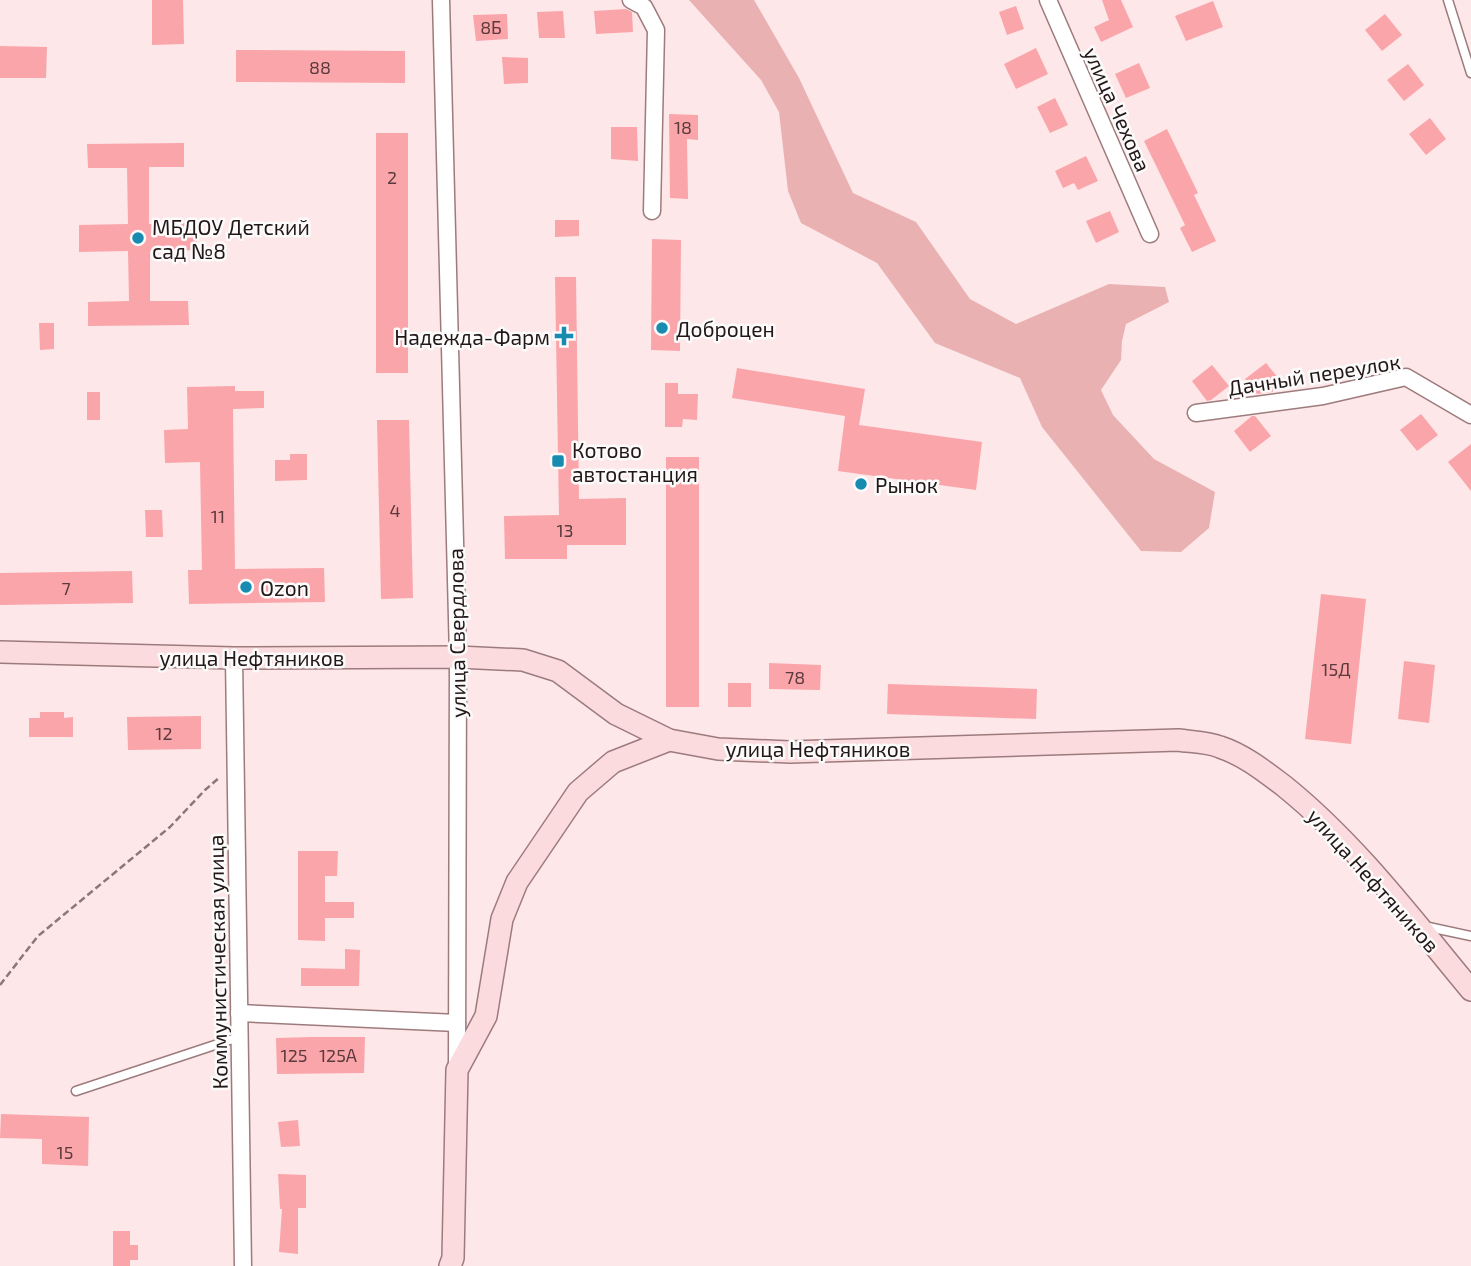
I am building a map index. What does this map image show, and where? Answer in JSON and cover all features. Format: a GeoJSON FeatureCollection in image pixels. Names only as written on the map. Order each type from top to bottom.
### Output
{"type":"FeatureCollection","features":[{"type":"Feature","properties":{"kind":"street","name":"улица Свердлова"},"geometry":{"type":"LineString","coordinates":[[441,0],[458,657],[457,1070],[453,1258],[450,1266]]}},
{"type":"Feature","properties":{"kind":"street"},"geometry":{"type":"LineString","coordinates":[[631,0],[644,7],[656,30],[652,211]]}},
{"type":"Feature","properties":{"kind":"street","name":"улица Чехова"},"geometry":{"type":"LineString","coordinates":[[1048,0],[1150,234]]}},
{"type":"Feature","properties":{"kind":"street","name":"Дачный переулок"},"geometry":{"type":"LineString","coordinates":[[1196,413],[1323,396],[1406,377],[1471,415]]}},
{"type":"Feature","properties":{"kind":"street","name":"улица Нефтяников"},"geometry":{"type":"LineString","coordinates":[[0,652],[234,658],[458,657],[523,660],[558,671],[616,714],[669,740],[718,749],[790,752],[1178,740],[1219,746],[1259,766],[1303,802],[1349,847],[1471,990]]}},
{"type":"Feature","properties":{"kind":"street","name":"Коммунистическая улица"},"geometry":{"type":"LineString","coordinates":[[234,658],[243,1266]]}},
{"type":"Feature","properties":{"kind":"street"},"geometry":{"type":"LineString","coordinates":[[457,1070],[486,1016],[502,919],[517,882],[578,792],[612,762],[669,740]]}},
{"type":"Feature","properties":{"kind":"street"},"geometry":{"type":"LineString","coordinates":[[239,1013],[457,1023]]}},
{"type":"Feature","properties":{"kind":"lane"},"geometry":{"type":"LineString","coordinates":[[1448,0],[1471,73]]}},
{"type":"Feature","properties":{"kind":"lane"},"geometry":{"type":"LineString","coordinates":[[1418,925],[1471,936]]}},
{"type":"Feature","properties":{"kind":"lane"},"geometry":{"type":"LineString","coordinates":[[76,1091],[239,1037]]}},
{"type":"Feature","properties":{"kind":"path"},"geometry":{"type":"LineString","coordinates":[[0,985],[38,936],[170,827],[235,763]]}},
{"type":"Feature","properties":{"kind":"shaded area"},"geometry":{"type":"Polygon","coordinates":[[[689,0],[754,0],[799,78],[853,193],[916,222],[970,299],[1016,324],[1109,284],[1165,287],[1169,302],[1126,324],[1121,360],[1101,390],[1113,415],[1154,459],[1215,492],[1209,528],[1181,552],[1141,551],[1042,427],[1020,378],[935,343],[877,263],[801,223],[788,191],[779,112],[761,80],[689,0]]]}},
{"type":"Feature","properties":{"kind":"building"},"geometry":{"type":"Polygon","coordinates":[[[152,0],[183,0],[184,44],[152,45],[152,0]]]}},
{"type":"Feature","properties":{"kind":"building"},"geometry":{"type":"Polygon","coordinates":[[[1102,0],[1121,0],[1133,27],[1101,42],[1094,27],[1109,20],[1102,0]]]}},
{"type":"Feature","properties":{"kind":"building"},"geometry":{"type":"Polygon","coordinates":[[[1213,1],[1223,27],[1186,41],[1175,16],[1213,1]]]}},
{"type":"Feature","properties":{"kind":"building"},"geometry":{"type":"Polygon","coordinates":[[[1016,6],[1024,29],[1007,35],[999,12],[1016,6]]]}},
{"type":"Feature","properties":{"kind":"building"},"geometry":{"type":"Polygon","coordinates":[[[626,9],[632,12],[633,32],[596,34],[594,11],[626,9]]]}},
{"type":"Feature","properties":{"kind":"building"},"geometry":{"type":"Polygon","coordinates":[[[563,11],[565,38],[539,38],[537,12],[563,11]]]}},
{"type":"Feature","properties":{"kind":"building"},"geometry":{"type":"Polygon","coordinates":[[[507,14],[508,39],[476,41],[473,15],[507,14]]]}},
{"type":"Feature","properties":{"kind":"building"},"geometry":{"type":"Polygon","coordinates":[[[1385,14],[1402,35],[1382,51],[1365,30],[1385,14]]]}},
{"type":"Feature","properties":{"kind":"building"},"geometry":{"type":"Polygon","coordinates":[[[0,46],[47,47],[46,78],[0,78],[0,46]]]}},
{"type":"Feature","properties":{"kind":"building"},"geometry":{"type":"Polygon","coordinates":[[[1036,48],[1048,74],[1016,89],[1004,64],[1036,48]]]}},
{"type":"Feature","properties":{"kind":"building"},"geometry":{"type":"Polygon","coordinates":[[[236,50],[405,51],[405,83],[236,82],[236,50]]]}},
{"type":"Feature","properties":{"kind":"building"},"geometry":{"type":"Polygon","coordinates":[[[502,57],[528,58],[528,83],[504,84],[502,57]]]}},
{"type":"Feature","properties":{"kind":"building"},"geometry":{"type":"Polygon","coordinates":[[[1139,63],[1150,88],[1126,98],[1115,74],[1139,63]]]}},
{"type":"Feature","properties":{"kind":"building"},"geometry":{"type":"Polygon","coordinates":[[[1408,64],[1424,85],[1404,101],[1387,80],[1408,64]]]}},
{"type":"Feature","properties":{"kind":"building"},"geometry":{"type":"Polygon","coordinates":[[[1055,98],[1068,125],[1050,133],[1037,107],[1055,98]]]}},
{"type":"Feature","properties":{"kind":"building"},"geometry":{"type":"Polygon","coordinates":[[[669,114],[698,115],[698,140],[687,139],[688,199],[670,198],[669,114]]]}},
{"type":"Feature","properties":{"kind":"building"},"geometry":{"type":"Polygon","coordinates":[[[1430,118],[1446,139],[1426,155],[1409,134],[1430,118]]]}},
{"type":"Feature","properties":{"kind":"building"},"geometry":{"type":"Polygon","coordinates":[[[611,127],[637,127],[638,161],[611,159],[611,127]]]}},
{"type":"Feature","properties":{"kind":"building"},"geometry":{"type":"Polygon","coordinates":[[[1167,129],[1198,193],[1194,195],[1216,241],[1192,252],[1180,228],[1185,225],[1144,141],[1167,129]]]}},
{"type":"Feature","properties":{"kind":"building"},"geometry":{"type":"Polygon","coordinates":[[[376,133],[408,133],[408,373],[376,373],[376,133]]]}},
{"type":"Feature","properties":{"kind":"building","name":"МБДОУ Детский сад №8"},"geometry":{"type":"Polygon","coordinates":[[[184,143],[184,167],[149,167],[149,224],[197,223],[197,250],[150,251],[150,301],[188,301],[189,325],[88,326],[88,302],[129,301],[128,251],[79,252],[79,225],[128,224],[127,168],[88,168],[87,144],[184,143]]]}},
{"type":"Feature","properties":{"kind":"building"},"geometry":{"type":"Polygon","coordinates":[[[1086,156],[1098,181],[1078,190],[1074,183],[1063,188],[1055,171],[1086,156]]]}},
{"type":"Feature","properties":{"kind":"building"},"geometry":{"type":"Polygon","coordinates":[[[1110,211],[1119,232],[1096,243],[1086,221],[1110,211]]]}},
{"type":"Feature","properties":{"kind":"building"},"geometry":{"type":"Polygon","coordinates":[[[555,220],[579,220],[579,236],[555,237],[555,220]]]}},
{"type":"Feature","properties":{"kind":"building"},"geometry":{"type":"Polygon","coordinates":[[[652,239],[681,240],[680,351],[651,350],[652,239]]]}},
{"type":"Feature","properties":{"kind":"building"},"geometry":{"type":"Polygon","coordinates":[[[555,277],[576,277],[579,499],[626,498],[626,545],[567,545],[567,559],[505,559],[504,516],[559,515],[555,277]]]}},
{"type":"Feature","properties":{"kind":"building"},"geometry":{"type":"Polygon","coordinates":[[[39,323],[54,323],[54,349],[40,350],[39,323]]]}},
{"type":"Feature","properties":{"kind":"building"},"geometry":{"type":"Polygon","coordinates":[[[1266,363],[1283,384],[1272,392],[1257,394],[1245,379],[1266,363]]]}},
{"type":"Feature","properties":{"kind":"building"},"geometry":{"type":"Polygon","coordinates":[[[1212,365],[1229,386],[1207,401],[1192,381],[1212,365]]]}},
{"type":"Feature","properties":{"kind":"building"},"geometry":{"type":"Polygon","coordinates":[[[737,368],[865,389],[859,425],[982,442],[976,490],[838,471],[845,416],[732,398],[737,368]]]}},
{"type":"Feature","properties":{"kind":"building"},"geometry":{"type":"Polygon","coordinates":[[[665,383],[678,383],[678,394],[698,394],[697,420],[683,419],[682,427],[665,427],[665,383]]]}},
{"type":"Feature","properties":{"kind":"building"},"geometry":{"type":"Polygon","coordinates":[[[235,386],[235,391],[264,391],[264,408],[233,409],[235,569],[324,568],[325,602],[189,604],[188,570],[202,570],[200,462],[165,463],[164,430],[188,429],[187,387],[235,386]]]}},
{"type":"Feature","properties":{"kind":"building"},"geometry":{"type":"Polygon","coordinates":[[[87,392],[100,392],[100,420],[87,420],[87,392]]]}},
{"type":"Feature","properties":{"kind":"building"},"geometry":{"type":"Polygon","coordinates":[[[1421,414],[1438,435],[1417,451],[1400,430],[1421,414]]]}},
{"type":"Feature","properties":{"kind":"building"},"geometry":{"type":"Polygon","coordinates":[[[1255,416],[1271,436],[1250,452],[1234,431],[1255,416]]]}},
{"type":"Feature","properties":{"kind":"building"},"geometry":{"type":"Polygon","coordinates":[[[377,420],[409,420],[413,598],[381,599],[377,420]]]}},
{"type":"Feature","properties":{"kind":"building"},"geometry":{"type":"Polygon","coordinates":[[[1471,444],[1471,491],[1448,462],[1471,444]]]}},
{"type":"Feature","properties":{"kind":"building"},"geometry":{"type":"Polygon","coordinates":[[[290,454],[307,454],[307,480],[275,481],[275,460],[290,460],[290,454]]]}},
{"type":"Feature","properties":{"kind":"building"},"geometry":{"type":"Polygon","coordinates":[[[666,457],[699,457],[699,707],[666,707],[666,457]]]}},
{"type":"Feature","properties":{"kind":"building"},"geometry":{"type":"Polygon","coordinates":[[[145,510],[162,510],[163,537],[146,537],[145,510]]]}},
{"type":"Feature","properties":{"kind":"building"},"geometry":{"type":"Polygon","coordinates":[[[132,571],[133,603],[0,605],[0,573],[132,571]]]}},
{"type":"Feature","properties":{"kind":"building"},"geometry":{"type":"Polygon","coordinates":[[[1321,594],[1366,599],[1351,744],[1305,739],[1321,594]]]}},
{"type":"Feature","properties":{"kind":"building"},"geometry":{"type":"Polygon","coordinates":[[[1404,661],[1435,665],[1429,723],[1398,719],[1404,661]]]}},
{"type":"Feature","properties":{"kind":"building"},"geometry":{"type":"Polygon","coordinates":[[[769,663],[821,665],[820,690],[769,689],[769,663]]]}},
{"type":"Feature","properties":{"kind":"building"},"geometry":{"type":"Polygon","coordinates":[[[728,683],[751,683],[751,707],[728,707],[728,683]]]}},
{"type":"Feature","properties":{"kind":"building"},"geometry":{"type":"Polygon","coordinates":[[[888,684],[1037,689],[1036,719],[887,714],[888,684]]]}},
{"type":"Feature","properties":{"kind":"building"},"geometry":{"type":"Polygon","coordinates":[[[40,712],[64,712],[64,718],[73,717],[73,737],[29,737],[29,718],[40,718],[40,712]]]}},
{"type":"Feature","properties":{"kind":"building"},"geometry":{"type":"Polygon","coordinates":[[[201,716],[201,749],[128,750],[127,717],[201,716]]]}},
{"type":"Feature","properties":{"kind":"building"},"geometry":{"type":"Polygon","coordinates":[[[298,851],[338,851],[337,876],[325,876],[325,902],[354,902],[354,918],[325,918],[325,941],[298,940],[298,851]]]}},
{"type":"Feature","properties":{"kind":"building"},"geometry":{"type":"Polygon","coordinates":[[[345,949],[360,950],[359,986],[301,986],[301,968],[345,969],[345,949]]]}},
{"type":"Feature","properties":{"kind":"building"},"geometry":{"type":"Polygon","coordinates":[[[365,1037],[364,1073],[277,1074],[276,1038],[365,1037]]]}},
{"type":"Feature","properties":{"kind":"building"},"geometry":{"type":"Polygon","coordinates":[[[1,1114],[89,1117],[88,1166],[42,1164],[42,1139],[0,1138],[1,1114]]]}},
{"type":"Feature","properties":{"kind":"building"},"geometry":{"type":"Polygon","coordinates":[[[298,1120],[300,1146],[281,1147],[278,1122],[298,1120]]]}},
{"type":"Feature","properties":{"kind":"building"},"geometry":{"type":"Polygon","coordinates":[[[278,1174],[306,1175],[306,1208],[298,1208],[298,1254],[279,1252],[282,1209],[278,1174]]]}},
{"type":"Feature","properties":{"kind":"building"},"geometry":{"type":"Polygon","coordinates":[[[113,1231],[130,1231],[130,1245],[138,1245],[138,1260],[130,1260],[130,1266],[113,1266],[113,1231]]]}},
{"type":"Feature","properties":{"kind":"place","name":"МБДОУ Детский сад №8"},"geometry":{"type":"Point","coordinates":[138,238]}},
{"type":"Feature","properties":{"kind":"place","name":"Доброцен"},"geometry":{"type":"Point","coordinates":[662,328]}},
{"type":"Feature","properties":{"kind":"place","name":"Надежда-Фарм"},"geometry":{"type":"Point","coordinates":[564,336]}},
{"type":"Feature","properties":{"kind":"place","name":"Котово автостанция"},"geometry":{"type":"Point","coordinates":[558,461]}},
{"type":"Feature","properties":{"kind":"place","name":"Рынок"},"geometry":{"type":"Point","coordinates":[861,484]}},
{"type":"Feature","properties":{"kind":"place","name":"Ozon"},"geometry":{"type":"Point","coordinates":[246,587]}}]}
